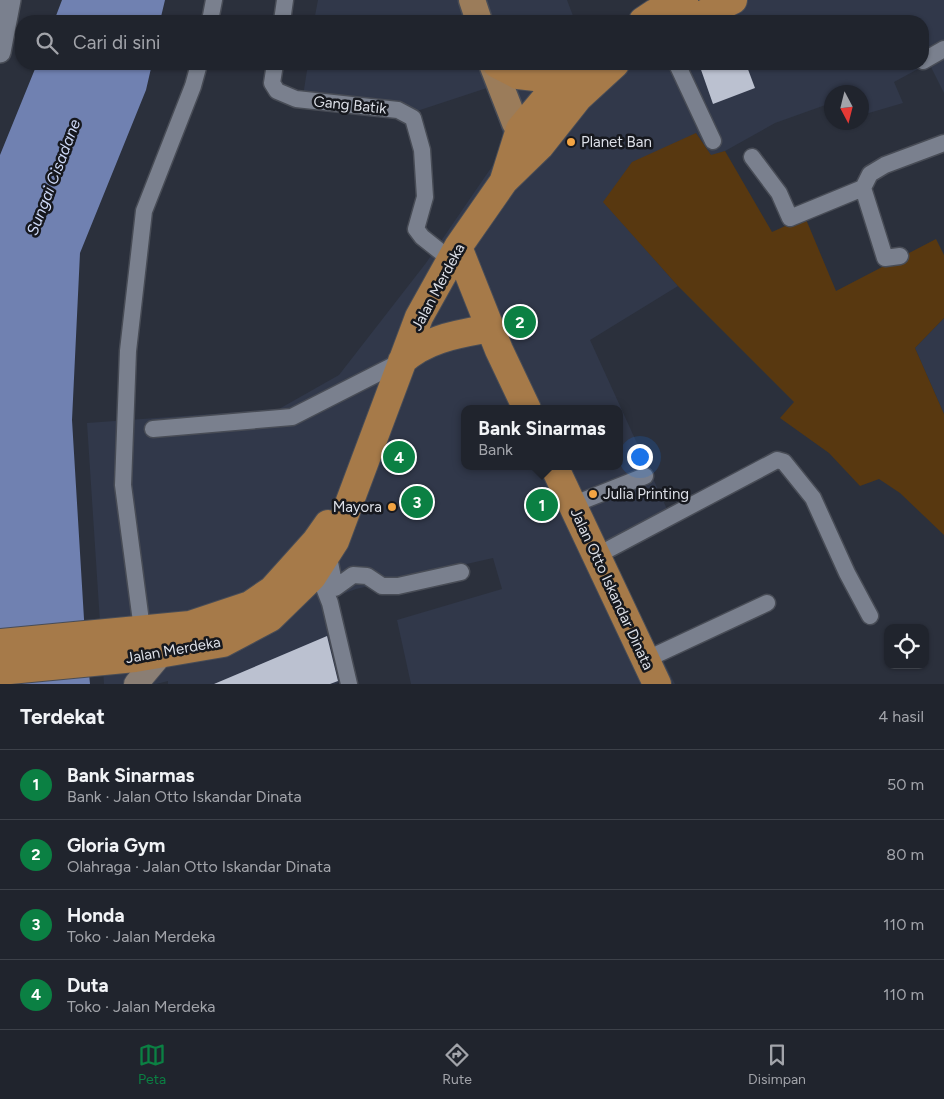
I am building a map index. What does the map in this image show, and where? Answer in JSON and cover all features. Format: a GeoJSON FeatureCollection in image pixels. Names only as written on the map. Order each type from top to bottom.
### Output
{"type":"FeatureCollection","features":[{"type":"Feature","properties":{"kind":"highway"},"geometry":{"type":"LineString","coordinates":[[649,12],[684,0]]}},
{"type":"Feature","properties":{"kind":"highway"},"geometry":{"type":"LineString","coordinates":[[702,15],[733,0]]}},
{"type":"Feature","properties":{"kind":"highway"},"geometry":{"type":"LineString","coordinates":[[508,70],[518,75],[560,80]]}},
{"type":"Feature","properties":{"kind":"highway","name":"Jalan Merdeka"},"geometry":{"type":"LineString","coordinates":[[504,181],[520,129],[560,80],[575,70]]}},
{"type":"Feature","properties":{"kind":"highway","name":"Jalan Merdeka"},"geometry":{"type":"LineString","coordinates":[[0,671],[136,671],[162,653],[223,643],[270,618],[323,561],[335,541],[419,317],[455,253],[504,181],[540,146],[578,98],[608,70]]}},
{"type":"Feature","properties":{"kind":"highway"},"geometry":{"type":"LineString","coordinates":[[455,253],[525,405]]}},
{"type":"Feature","properties":{"kind":"highway"},"geometry":{"type":"LineString","coordinates":[[402,361],[435,339],[491,328]]}},
{"type":"Feature","properties":{"kind":"highway","name":"Jalan Otto Iskandar Dinata"},"geometry":{"type":"LineString","coordinates":[[556,470],[651,672]]}},
{"type":"Feature","properties":{"kind":"highway","name":"Jalan Merdeka"},"geometry":{"type":"LineString","coordinates":[[0,643],[190,625],[250,605],[272,590],[316,541],[355,486]]}},
{"type":"Feature","properties":{"kind":"main road"},"geometry":{"type":"LineString","coordinates":[[472,0],[477,15]]}},
{"type":"Feature","properties":{"kind":"main road"},"geometry":{"type":"LineString","coordinates":[[494,70],[516,123],[520,129],[540,146]]}},
{"type":"Feature","properties":{"kind":"street"},"geometry":{"type":"LineString","coordinates":[[0,52],[10,0]]}},
{"type":"Feature","properties":{"kind":"street"},"geometry":{"type":"LineString","coordinates":[[211,15],[214,0]]}},
{"type":"Feature","properties":{"kind":"street"},"geometry":{"type":"LineString","coordinates":[[283,15],[285,0]]}},
{"type":"Feature","properties":{"kind":"street"},"geometry":{"type":"LineString","coordinates":[[929,58],[944,49]]}},
{"type":"Feature","properties":{"kind":"street"},"geometry":{"type":"LineString","coordinates":[[137,629],[124,485],[128,351],[144,211],[193,86],[197,70]]}},
{"type":"Feature","properties":{"kind":"street","name":"Gang Batik"},"geometry":{"type":"LineString","coordinates":[[274,70],[272,83],[276,91],[296,99],[398,110],[413,118],[422,150],[425,197],[416,229],[422,237],[455,253]]}},
{"type":"Feature","properties":{"kind":"street"},"geometry":{"type":"LineString","coordinates":[[680,70],[713,141]]}},
{"type":"Feature","properties":{"kind":"street"},"geometry":{"type":"LineString","coordinates":[[752,157],[780,193],[790,218],[863,188],[870,174],[884,166],[944,143]]}},
{"type":"Feature","properties":{"kind":"street"},"geometry":{"type":"LineString","coordinates":[[863,188],[885,258],[900,256]]}},
{"type":"Feature","properties":{"kind":"street"},"geometry":{"type":"LineString","coordinates":[[153,430],[292,417],[402,361]]}},
{"type":"Feature","properties":{"kind":"street"},"geometry":{"type":"LineString","coordinates":[[596,556],[777,460],[784,462],[813,498],[870,616]]}},
{"type":"Feature","properties":{"kind":"street"},"geometry":{"type":"LineString","coordinates":[[572,505],[645,476]]}},
{"type":"Feature","properties":{"kind":"street"},"geometry":{"type":"LineString","coordinates":[[323,561],[335,588],[353,575],[367,576],[382,586],[398,586],[461,572]]}},
{"type":"Feature","properties":{"kind":"street"},"geometry":{"type":"LineString","coordinates":[[323,561],[330,603],[349,684]]}},
{"type":"Feature","properties":{"kind":"street"},"geometry":{"type":"LineString","coordinates":[[651,672],[767,603]]}},
{"type":"Feature","properties":{"kind":"shaded area"},"geometry":{"type":"Polygon","coordinates":[[[318,0],[567,0],[573,15],[315,15],[318,0]]]}},
{"type":"Feature","properties":{"kind":"shaded area"},"geometry":{"type":"Polygon","coordinates":[[[651,0],[944,0],[944,93],[929,63],[929,15],[656,15],[651,0]]]}},
{"type":"Feature","properties":{"kind":"shaded area"},"geometry":{"type":"Polygon","coordinates":[[[307,70],[916,70],[894,82],[903,103],[869,113],[869,85],[824,85],[824,106],[775,123],[725,151],[711,156],[696,133],[604,202],[678,286],[590,340],[620,405],[461,405],[461,470],[623,470],[623,413],[671,518],[607,548],[675,684],[411,684],[397,620],[502,589],[493,558],[356,589],[320,602],[353,677],[335,684],[168,684],[168,681],[156,684],[104,684],[87,423],[279,409],[339,375],[426,263],[506,146],[490,87],[417,111],[303,96],[307,70]]]}},
{"type":"Feature","properties":{"kind":"shaded area"},"geometry":{"type":"Polygon","coordinates":[[[696,133],[711,155],[725,151],[772,232],[805,217],[836,291],[936,239],[944,255],[944,318],[915,348],[944,414],[944,535],[900,493],[879,479],[860,486],[829,453],[780,418],[794,402],[678,286],[603,202],[632,162],[696,133]]]}},
{"type":"Feature","properties":{"kind":"shaded area"},"geometry":{"type":"Polygon","coordinates":[[[944,318],[944,414],[915,348],[944,318]]]}},
{"type":"Feature","properties":{"kind":"water"},"geometry":{"type":"Polygon","coordinates":[[[62,0],[165,0],[161,15],[56,15],[62,0]]]}},
{"type":"Feature","properties":{"kind":"water","name":"Sungai Cisadane"},"geometry":{"type":"Polygon","coordinates":[[[35,70],[151,70],[146,90],[80,253],[72,420],[84,619],[90,684],[0,684],[0,155],[35,70]]]}},
{"type":"Feature","properties":{"kind":"building"},"geometry":{"type":"Polygon","coordinates":[[[701,70],[748,70],[755,88],[713,104],[701,70]]]}},
{"type":"Feature","properties":{"kind":"building"},"geometry":{"type":"Polygon","coordinates":[[[327,636],[338,681],[330,684],[214,684],[327,636]]]}},
{"type":"Feature","properties":{"kind":"place","name":"Planet Ban"},"geometry":{"type":"Point","coordinates":[571,142]}},
{"type":"Feature","properties":{"kind":"place","name":"Gloria Gym"},"geometry":{"type":"Point","coordinates":[520,322]}},
{"type":"Feature","properties":{"kind":"place","name":"Duta"},"geometry":{"type":"Point","coordinates":[399,457]}},
{"type":"Feature","properties":{"kind":"place","name":"Julia Printing"},"geometry":{"type":"Point","coordinates":[593,494]}},
{"type":"Feature","properties":{"kind":"place","name":"Honda"},"geometry":{"type":"Point","coordinates":[417,502]}},
{"type":"Feature","properties":{"kind":"place","name":"Bank Sinarmas"},"geometry":{"type":"Point","coordinates":[542,505]}},
{"type":"Feature","properties":{"kind":"place","name":"Mayora"},"geometry":{"type":"Point","coordinates":[392,507]}}]}
